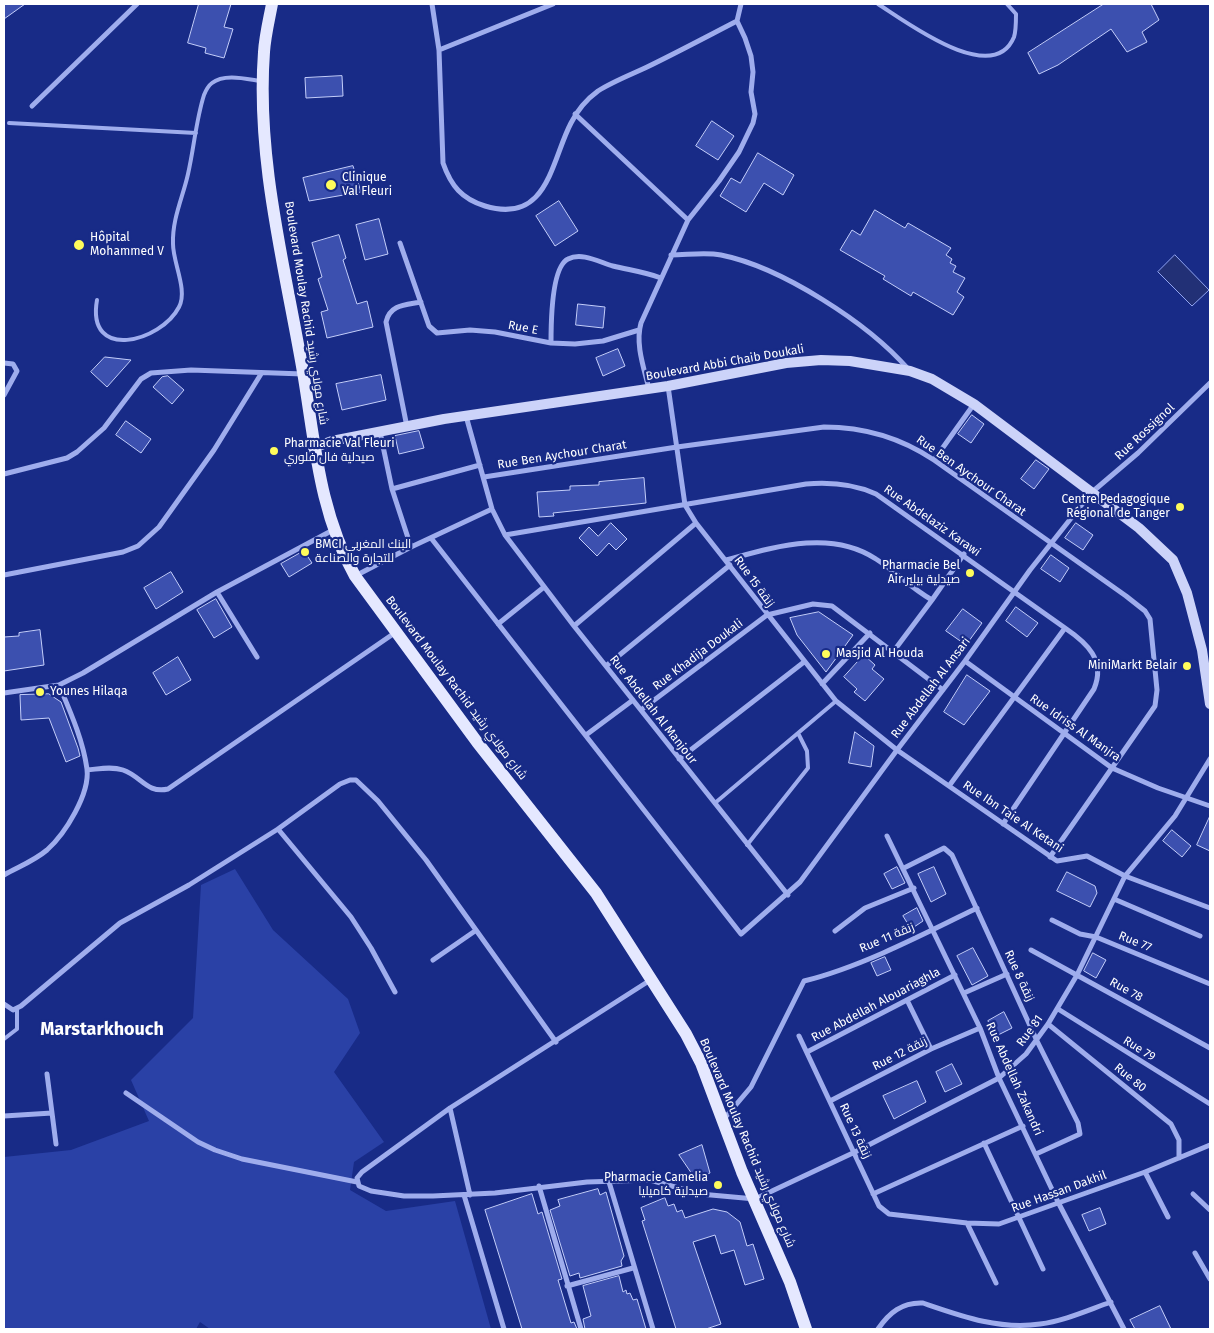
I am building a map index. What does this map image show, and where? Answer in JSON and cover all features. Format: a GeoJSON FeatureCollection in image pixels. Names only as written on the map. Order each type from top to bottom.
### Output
{"type":"FeatureCollection","features":[{"type":"Feature","properties":{"kind":"main road","name":"Boulevard Moulay Rachid شارع مولاي رشيد"},"geometry":{"type":"LineString","coordinates":[[272,4],[264,51],[263,81],[263,109],[271,183],[303,374],[313,448],[323,497],[333,530],[355,576],[477,742],[596,893],[652,979],[701,1063],[790,1282],[806,1329]]}},
{"type":"Feature","properties":{"kind":"street"},"geometry":{"type":"LineString","coordinates":[[32,106],[137,4]]}},
{"type":"Feature","properties":{"kind":"street"},"geometry":{"type":"LineString","coordinates":[[432,4],[439,50],[443,163],[448,178],[458,192],[471,202],[505,209],[520,207],[529,203],[550,179],[576,114],[598,91],[737,21]]}},
{"type":"Feature","properties":{"kind":"street"},"geometry":{"type":"LineString","coordinates":[[439,50],[553,4]]}},
{"type":"Feature","properties":{"kind":"street"},"geometry":{"type":"LineString","coordinates":[[649,389],[640,350],[639,330],[688,220],[734,159],[753,123],[755,114],[751,56],[737,21],[741,4]]}},
{"type":"Feature","properties":{"kind":"street"},"geometry":{"type":"LineString","coordinates":[[576,114],[688,220]]}},
{"type":"Feature","properties":{"kind":"street","name":"Rue E"},"geometry":{"type":"LineString","coordinates":[[400,243],[429,326],[437,333],[470,330],[495,332],[550,343],[604,342],[639,330]]}},
{"type":"Feature","properties":{"kind":"street"},"geometry":{"type":"LineString","coordinates":[[671,255],[718,255],[745,262],[777,276],[830,305],[870,331],[910,371]]}},
{"type":"Feature","properties":{"kind":"street"},"geometry":{"type":"LineString","coordinates":[[550,343],[556,281],[560,267],[566,260],[586,257],[661,278]]}},
{"type":"Feature","properties":{"kind":"street"},"geometry":{"type":"LineString","coordinates":[[407,427],[386,322],[394,308],[421,302]]}},
{"type":"Feature","properties":{"kind":"street","name":"Boulevard Abbi Chaib Doukali"},"geometry":{"type":"LineString","coordinates":[[313,448],[332,441],[466,416],[668,386],[786,363],[821,360],[858,362],[910,371],[932,379],[974,404],[1139,528],[1174,560],[1183,580],[1199,641],[1210,704]]}},
{"type":"Feature","properties":{"kind":"street"},"geometry":{"type":"LineString","coordinates":[[4,363],[13,364],[17,371],[16,377],[4,395]]}},
{"type":"Feature","properties":{"kind":"street"},"geometry":{"type":"LineString","coordinates":[[4,474],[66,458],[77,452],[104,428],[141,379],[151,373],[191,370],[303,374]]}},
{"type":"Feature","properties":{"kind":"street"},"geometry":{"type":"LineString","coordinates":[[4,575],[123,552],[138,546],[148,539],[159,527],[214,450],[261,374]]}},
{"type":"Feature","properties":{"kind":"street","name":"Rue Rossignol"},"geometry":{"type":"LineString","coordinates":[[1091,493],[1138,453],[1210,383]]}},
{"type":"Feature","properties":{"kind":"street","name":"Rue 15 زنقة"},"geometry":{"type":"LineString","coordinates":[[668,386],[685,505],[696,523],[730,565],[767,616],[836,701],[897,750]]}},
{"type":"Feature","properties":{"kind":"street"},"geometry":{"type":"LineString","coordinates":[[934,460],[974,404]]}},
{"type":"Feature","properties":{"kind":"street","name":"Rue Abdellah Al Manjour"},"geometry":{"type":"LineString","coordinates":[[466,416],[492,510],[506,535],[544,588],[788,895]]}},
{"type":"Feature","properties":{"kind":"street","name":"Rue Ben Aychour Charat"},"geometry":{"type":"LineString","coordinates":[[484,477],[677,447],[832,427],[880,435],[902,441],[934,460],[1126,596],[1145,611],[1150,619],[1156,701],[1146,720],[1050,857]]}},
{"type":"Feature","properties":{"kind":"street"},"geometry":{"type":"LineString","coordinates":[[380,432],[392,489],[411,547]]}},
{"type":"Feature","properties":{"kind":"street"},"geometry":{"type":"LineString","coordinates":[[392,489],[480,465]]}},
{"type":"Feature","properties":{"kind":"street","name":"Rue Abdelaziz Karawi"},"geometry":{"type":"LineString","coordinates":[[506,535],[824,482],[840,484],[876,494],[964,554],[1066,628],[1091,648],[1095,658],[1097,679],[1090,697],[1004,824]]}},
{"type":"Feature","properties":{"kind":"street","name":"Rue Abdellah Al Ansari"},"geometry":{"type":"LineString","coordinates":[[586,735],[741,934],[788,895],[828,846],[897,750],[966,661],[1050,543],[1091,493]]}},
{"type":"Feature","properties":{"kind":"street"},"geometry":{"type":"LineString","coordinates":[[355,576],[411,547],[492,510]]}},
{"type":"Feature","properties":{"kind":"street"},"geometry":{"type":"LineString","coordinates":[[574,626],[696,523]]}},
{"type":"Feature","properties":{"kind":"street"},"geometry":{"type":"LineString","coordinates":[[4,693],[59,685],[114,656],[217,592],[333,530]]}},
{"type":"Feature","properties":{"kind":"street"},"geometry":{"type":"LineString","coordinates":[[431,538],[586,735],[633,700]]}},
{"type":"Feature","properties":{"kind":"street"},"geometry":{"type":"LineString","coordinates":[[726,560],[755,552],[813,542],[835,543],[874,558],[932,600]]}},
{"type":"Feature","properties":{"kind":"street"},"geometry":{"type":"LineString","coordinates":[[893,652],[964,554]]}},
{"type":"Feature","properties":{"kind":"street"},"geometry":{"type":"LineString","coordinates":[[606,666],[730,565]]}},
{"type":"Feature","properties":{"kind":"street"},"geometry":{"type":"LineString","coordinates":[[498,624],[544,588]]}},
{"type":"Feature","properties":{"kind":"street"},"geometry":{"type":"LineString","coordinates":[[217,592],[257,658]]}},
{"type":"Feature","properties":{"kind":"street"},"geometry":{"type":"LineString","coordinates":[[767,616],[813,604],[826,604],[870,633],[943,690]]}},
{"type":"Feature","properties":{"kind":"street","name":"Rue Khadija Doukali"},"geometry":{"type":"LineString","coordinates":[[641,710],[767,616]]}},
{"type":"Feature","properties":{"kind":"street"},"geometry":{"type":"LineString","coordinates":[[949,786],[1066,628]]}},
{"type":"Feature","properties":{"kind":"street"},"geometry":{"type":"LineString","coordinates":[[87,770],[116,768],[125,770],[153,789],[159,791],[168,789],[397,632]]}},
{"type":"Feature","properties":{"kind":"street"},"geometry":{"type":"LineString","coordinates":[[822,684],[870,633]]}},
{"type":"Feature","properties":{"kind":"street","name":"Rue Idriss Al Manjra"},"geometry":{"type":"LineString","coordinates":[[966,661],[1112,768],[1187,799],[1210,806]]}},
{"type":"Feature","properties":{"kind":"street"},"geometry":{"type":"LineString","coordinates":[[680,759],[804,662]]}},
{"type":"Feature","properties":{"kind":"street"},"geometry":{"type":"LineString","coordinates":[[4,875],[43,852],[67,827],[86,784],[87,770],[75,726],[59,685]]}},
{"type":"Feature","properties":{"kind":"street","name":"Rue Ibn Taie Al Ketani"},"geometry":{"type":"LineString","coordinates":[[897,750],[1050,857],[1060,862],[1077,856],[1087,856],[1125,876],[1210,908]]}},
{"type":"Feature","properties":{"kind":"street","name":"Rue 81"},"geometry":{"type":"LineString","coordinates":[[756,1199],[855,1152],[999,1078],[1014,1066],[1037,1041],[1058,1009],[1077,975],[1125,876],[1175,816],[1210,759]]}},
{"type":"Feature","properties":{"kind":"street"},"geometry":{"type":"LineString","coordinates":[[4,1004],[12,1010],[16,1009],[53,982],[120,923],[189,885],[278,829],[340,784],[356,780],[378,801],[426,860],[556,1042]]}},
{"type":"Feature","properties":{"kind":"street"},"geometry":{"type":"LineString","coordinates":[[278,829],[351,917],[371,948],[395,992]]}},
{"type":"Feature","properties":{"kind":"street","name":"Rue Abdellah Zakandri"},"geometry":{"type":"LineString","coordinates":[[887,836],[964,993],[999,1078],[1058,1202],[1124,1329]]}},
{"type":"Feature","properties":{"kind":"street","name":"Rue 8 زنقة"},"geometry":{"type":"LineString","coordinates":[[904,868],[944,848],[952,855],[1037,1041],[1080,1128],[1080,1134],[1036,1154]]}},
{"type":"Feature","properties":{"kind":"street"},"geometry":{"type":"LineString","coordinates":[[834,931],[865,908],[914,888]]}},
{"type":"Feature","properties":{"kind":"street"},"geometry":{"type":"LineString","coordinates":[[1114,899],[1200,936]]}},
{"type":"Feature","properties":{"kind":"street","name":"Rue 11 زنقة"},"geometry":{"type":"LineString","coordinates":[[723,1120],[750,1087],[804,981],[838,971],[976,908]]}},
{"type":"Feature","properties":{"kind":"street","name":"Rue 77"},"geometry":{"type":"LineString","coordinates":[[1052,920],[1080,934],[1096,937],[1210,984]]}},
{"type":"Feature","properties":{"kind":"street"},"geometry":{"type":"LineString","coordinates":[[433,960],[475,931]]}},
{"type":"Feature","properties":{"kind":"street","name":"Rue 78"},"geometry":{"type":"LineString","coordinates":[[1031,950],[1210,1048]]}},
{"type":"Feature","properties":{"kind":"street"},"geometry":{"type":"LineString","coordinates":[[964,993],[1007,974]]}},
{"type":"Feature","properties":{"kind":"street","name":"Rue Abdellah Alouariaghla"},"geometry":{"type":"LineString","coordinates":[[807,1052],[955,975]]}},
{"type":"Feature","properties":{"kind":"street"},"geometry":{"type":"LineString","coordinates":[[357,1182],[362,1172],[450,1108],[652,979]]}},
{"type":"Feature","properties":{"kind":"street"},"geometry":{"type":"LineString","coordinates":[[907,1000],[931,1049]]}},
{"type":"Feature","properties":{"kind":"street","name":"Rue 79"},"geometry":{"type":"LineString","coordinates":[[1058,1009],[1210,1104]]}},
{"type":"Feature","properties":{"kind":"street","name":"Rue 80"},"geometry":{"type":"LineString","coordinates":[[1048,1024],[1171,1124],[1179,1140],[1179,1158]]}},
{"type":"Feature","properties":{"kind":"street","name":"Rue 12 زنقة"},"geometry":{"type":"LineString","coordinates":[[830,1101],[931,1049],[980,1028]]}},
{"type":"Feature","properties":{"kind":"street","name":"Rue 13 زنقة"},"geometry":{"type":"LineString","coordinates":[[800,1036],[882,1210],[890,1214],[908,1216]]}},
{"type":"Feature","properties":{"kind":"street"},"geometry":{"type":"LineString","coordinates":[[47,1074],[56,1144]]}},
{"type":"Feature","properties":{"kind":"street"},"geometry":{"type":"LineString","coordinates":[[126,1093],[198,1142],[215,1150],[242,1158],[357,1182],[364,1190],[404,1196],[470,1195],[539,1186],[650,1180],[700,1194],[756,1199]]}},
{"type":"Feature","properties":{"kind":"street"},"geometry":{"type":"LineString","coordinates":[[450,1108],[470,1195]]}},
{"type":"Feature","properties":{"kind":"street"},"geometry":{"type":"LineString","coordinates":[[4,1116],[52,1113]]}},
{"type":"Feature","properties":{"kind":"street"},"geometry":{"type":"LineString","coordinates":[[873,1194],[1023,1126]]}},
{"type":"Feature","properties":{"kind":"street"},"geometry":{"type":"LineString","coordinates":[[984,1143],[1043,1269]]}},
{"type":"Feature","properties":{"kind":"street","name":"Rue Hassan Dakhil"},"geometry":{"type":"LineString","coordinates":[[908,1216],[992,1225],[1018,1219],[1058,1202],[1145,1172],[1210,1145]]}},
{"type":"Feature","properties":{"kind":"street"},"geometry":{"type":"LineString","coordinates":[[1145,1172],[1168,1217]]}},
{"type":"Feature","properties":{"kind":"street"},"geometry":{"type":"LineString","coordinates":[[608,1182],[653,1329]]}},
{"type":"Feature","properties":{"kind":"street"},"geometry":{"type":"LineString","coordinates":[[539,1186],[580,1329]]}},
{"type":"Feature","properties":{"kind":"street"},"geometry":{"type":"LineString","coordinates":[[1193,1194],[1210,1210]]}},
{"type":"Feature","properties":{"kind":"street"},"geometry":{"type":"LineString","coordinates":[[464,1195],[504,1329]]}},
{"type":"Feature","properties":{"kind":"street"},"geometry":{"type":"LineString","coordinates":[[967,1223],[996,1283]]}},
{"type":"Feature","properties":{"kind":"street"},"geometry":{"type":"LineString","coordinates":[[1195,1253],[1210,1279]]}},
{"type":"Feature","properties":{"kind":"street"},"geometry":{"type":"LineString","coordinates":[[567,1286],[633,1268]]}},
{"type":"Feature","properties":{"kind":"street"},"geometry":{"type":"LineString","coordinates":[[878,1329],[895,1310],[914,1302],[923,1303],[974,1320],[1026,1325],[1053,1322],[1111,1302]]}},
{"type":"Feature","properties":{"kind":"lane"},"geometry":{"type":"LineString","coordinates":[[878,4],[948,47],[986,58],[1004,50],[1014,37],[1016,14],[1006,4]]}},
{"type":"Feature","properties":{"kind":"lane"},"geometry":{"type":"LineString","coordinates":[[97,300],[95,312],[98,327],[109,338],[118,341],[129,340],[152,332],[179,309],[182,297],[172,242],[175,220],[188,174],[205,94],[214,81],[234,78],[263,81]]}},
{"type":"Feature","properties":{"kind":"lane"},"geometry":{"type":"LineString","coordinates":[[10,123],[196,133]]}},
{"type":"Feature","properties":{"kind":"lane"},"geometry":{"type":"LineString","coordinates":[[715,803],[799,735],[836,701]]}},
{"type":"Feature","properties":{"kind":"lane"},"geometry":{"type":"LineString","coordinates":[[747,845],[808,768],[807,751],[799,735]]}},
{"type":"Feature","properties":{"kind":"lane"},"geometry":{"type":"LineString","coordinates":[[4,1039],[17,1029],[16,1009]]}},
{"type":"Feature","properties":{"kind":"shaded area"},"geometry":{"type":"Polygon","coordinates":[[[1175,255],[1209,290],[1192,306],[1158,272],[1175,255]]]}},
{"type":"Feature","properties":{"kind":"shaded area"},"geometry":{"type":"Polygon","coordinates":[[[235,869],[273,930],[348,999],[360,1033],[334,1072],[384,1142],[354,1162],[350,1190],[386,1211],[455,1201],[491,1329],[210,1329],[200,1322],[196,1329],[4,1329],[4,1157],[71,1150],[149,1121],[131,1080],[193,1018],[201,885],[235,869]]]}},
{"type":"Feature","properties":{"kind":"building"},"geometry":{"type":"Polygon","coordinates":[[[4,4],[25,4],[4,19],[4,4]]]}},
{"type":"Feature","properties":{"kind":"building"},"geometry":{"type":"Polygon","coordinates":[[[199,4],[231,4],[224,27],[233,29],[224,58],[205,53],[206,48],[188,43],[199,4]]]}},
{"type":"Feature","properties":{"kind":"building"},"geometry":{"type":"Polygon","coordinates":[[[1104,4],[1151,4],[1159,20],[1142,32],[1147,42],[1127,52],[1111,29],[1058,65],[1039,74],[1028,53],[1104,4]]]}},
{"type":"Feature","properties":{"kind":"building"},"geometry":{"type":"Polygon","coordinates":[[[342,76],[343,96],[306,98],[305,78],[342,76]]]}},
{"type":"Feature","properties":{"kind":"building"},"geometry":{"type":"Polygon","coordinates":[[[712,121],[734,136],[718,160],[696,146],[712,121]]]}},
{"type":"Feature","properties":{"kind":"building"},"geometry":{"type":"Polygon","coordinates":[[[758,153],[794,175],[783,195],[764,183],[746,212],[720,196],[731,178],[740,183],[758,153]]]}},
{"type":"Feature","properties":{"kind":"building"},"geometry":{"type":"Polygon","coordinates":[[[353,166],[361,192],[309,201],[303,178],[353,166]]]}},
{"type":"Feature","properties":{"kind":"building"},"geometry":{"type":"Polygon","coordinates":[[[559,201],[578,231],[555,246],[536,216],[559,201]]]}},
{"type":"Feature","properties":{"kind":"building"},"geometry":{"type":"Polygon","coordinates":[[[875,210],[905,228],[908,223],[951,248],[946,255],[952,259],[950,263],[956,266],[953,272],[965,278],[957,292],[964,297],[953,315],[913,292],[911,296],[883,279],[885,276],[840,250],[852,230],[860,235],[875,210]]]}},
{"type":"Feature","properties":{"kind":"building"},"geometry":{"type":"Polygon","coordinates":[[[379,219],[388,254],[365,260],[356,225],[379,219]]]}},
{"type":"Feature","properties":{"kind":"building"},"geometry":{"type":"Polygon","coordinates":[[[339,235],[346,258],[343,260],[357,304],[367,301],[373,327],[327,338],[321,312],[328,310],[318,279],[322,277],[312,243],[339,235]]]}},
{"type":"Feature","properties":{"kind":"building"},"geometry":{"type":"Polygon","coordinates":[[[578,304],[605,307],[603,328],[576,325],[578,304]]]}},
{"type":"Feature","properties":{"kind":"building"},"geometry":{"type":"Polygon","coordinates":[[[618,349],[625,366],[603,376],[596,358],[618,349]]]}},
{"type":"Feature","properties":{"kind":"building"},"geometry":{"type":"Polygon","coordinates":[[[105,357],[131,360],[107,387],[91,372],[105,357]]]}},
{"type":"Feature","properties":{"kind":"building"},"geometry":{"type":"Polygon","coordinates":[[[381,375],[386,400],[342,410],[336,384],[381,375]]]}},
{"type":"Feature","properties":{"kind":"building"},"geometry":{"type":"Polygon","coordinates":[[[168,376],[184,390],[172,404],[153,387],[162,377],[168,376]]]}},
{"type":"Feature","properties":{"kind":"building"},"geometry":{"type":"Polygon","coordinates":[[[972,415],[984,424],[971,443],[958,434],[972,415]]]}},
{"type":"Feature","properties":{"kind":"building"},"geometry":{"type":"Polygon","coordinates":[[[126,421],[151,439],[141,453],[116,435],[126,421]]]}},
{"type":"Feature","properties":{"kind":"building"},"geometry":{"type":"Polygon","coordinates":[[[419,431],[424,448],[399,454],[395,436],[419,431]]]}},
{"type":"Feature","properties":{"kind":"building"},"geometry":{"type":"Polygon","coordinates":[[[1036,460],[1049,469],[1034,489],[1021,479],[1036,460]]]}},
{"type":"Feature","properties":{"kind":"building"},"geometry":{"type":"Polygon","coordinates":[[[644,478],[646,503],[553,513],[554,516],[539,517],[537,492],[570,490],[570,486],[599,485],[599,482],[644,478]]]}},
{"type":"Feature","properties":{"kind":"building"},"geometry":{"type":"Polygon","coordinates":[[[611,523],[627,539],[616,550],[609,543],[597,556],[579,538],[589,527],[598,536],[611,523]]]}},
{"type":"Feature","properties":{"kind":"building"},"geometry":{"type":"Polygon","coordinates":[[[1076,523],[1093,535],[1083,550],[1065,538],[1076,523]]]}},
{"type":"Feature","properties":{"kind":"building"},"geometry":{"type":"Polygon","coordinates":[[[304,551],[312,563],[289,577],[281,564],[304,551]]]}},
{"type":"Feature","properties":{"kind":"building"},"geometry":{"type":"Polygon","coordinates":[[[1051,555],[1069,568],[1060,582],[1041,569],[1051,555]]]}},
{"type":"Feature","properties":{"kind":"building"},"geometry":{"type":"Polygon","coordinates":[[[171,572],[183,592],[156,609],[144,588],[171,572]]]}},
{"type":"Feature","properties":{"kind":"building"},"geometry":{"type":"Polygon","coordinates":[[[216,599],[232,627],[214,638],[197,610],[216,599]]]}},
{"type":"Feature","properties":{"kind":"building"},"geometry":{"type":"Polygon","coordinates":[[[1016,607],[1038,623],[1027,637],[1006,621],[1016,607]]]}},
{"type":"Feature","properties":{"kind":"building"},"geometry":{"type":"Polygon","coordinates":[[[963,609],[982,623],[966,645],[946,631],[963,609]]]}},
{"type":"Feature","properties":{"kind":"building","name":"Masjid Al Houda"},"geometry":{"type":"Polygon","coordinates":[[[819,612],[853,635],[826,672],[797,635],[790,618],[819,612]]]}},
{"type":"Feature","properties":{"kind":"building"},"geometry":{"type":"Polygon","coordinates":[[[40,630],[44,665],[4,671],[4,637],[19,636],[19,633],[40,630]]]}},
{"type":"Feature","properties":{"kind":"building"},"geometry":{"type":"Polygon","coordinates":[[[864,655],[875,665],[872,669],[884,679],[865,701],[854,692],[857,689],[844,677],[864,655]]]}},
{"type":"Feature","properties":{"kind":"building"},"geometry":{"type":"Polygon","coordinates":[[[178,657],[191,680],[166,695],[153,673],[178,657]]]}},
{"type":"Feature","properties":{"kind":"building"},"geometry":{"type":"Polygon","coordinates":[[[967,675],[990,691],[964,725],[944,712],[967,675]]]}},
{"type":"Feature","properties":{"kind":"building"},"geometry":{"type":"Polygon","coordinates":[[[49,694],[61,702],[80,756],[66,762],[49,718],[21,720],[20,695],[49,694]]]}},
{"type":"Feature","properties":{"kind":"building"},"geometry":{"type":"Polygon","coordinates":[[[855,732],[874,746],[871,767],[849,763],[855,732]]]}},
{"type":"Feature","properties":{"kind":"building"},"geometry":{"type":"Polygon","coordinates":[[[1210,816],[1210,851],[1197,845],[1210,816]]]}},
{"type":"Feature","properties":{"kind":"building"},"geometry":{"type":"Polygon","coordinates":[[[1172,830],[1191,846],[1182,857],[1163,841],[1172,830]]]}},
{"type":"Feature","properties":{"kind":"building"},"geometry":{"type":"Polygon","coordinates":[[[897,867],[905,883],[892,889],[884,874],[897,867]]]}},
{"type":"Feature","properties":{"kind":"building"},"geometry":{"type":"Polygon","coordinates":[[[934,867],[946,894],[931,902],[918,874],[934,867]]]}},
{"type":"Feature","properties":{"kind":"building"},"geometry":{"type":"Polygon","coordinates":[[[1067,872],[1095,886],[1097,893],[1090,907],[1057,891],[1067,872]]]}},
{"type":"Feature","properties":{"kind":"building"},"geometry":{"type":"Polygon","coordinates":[[[917,908],[923,921],[911,929],[903,916],[917,908]]]}},
{"type":"Feature","properties":{"kind":"building"},"geometry":{"type":"Polygon","coordinates":[[[973,948],[988,976],[972,985],[957,956],[973,948]]]}},
{"type":"Feature","properties":{"kind":"building"},"geometry":{"type":"Polygon","coordinates":[[[1093,953],[1106,960],[1096,978],[1084,971],[1093,953]]]}},
{"type":"Feature","properties":{"kind":"building"},"geometry":{"type":"Polygon","coordinates":[[[885,957],[891,970],[877,976],[871,963],[885,957]]]}},
{"type":"Feature","properties":{"kind":"building"},"geometry":{"type":"Polygon","coordinates":[[[1004,1012],[1012,1028],[996,1036],[988,1021],[1004,1012]]]}},
{"type":"Feature","properties":{"kind":"building"},"geometry":{"type":"Polygon","coordinates":[[[952,1064],[962,1084],[945,1092],[936,1072],[952,1064]]]}},
{"type":"Feature","properties":{"kind":"building"},"geometry":{"type":"Polygon","coordinates":[[[917,1081],[926,1102],[894,1119],[883,1096],[917,1081]]]}},
{"type":"Feature","properties":{"kind":"building"},"geometry":{"type":"Polygon","coordinates":[[[702,1145],[710,1173],[703,1176],[692,1174],[679,1155],[702,1145]]]}},
{"type":"Feature","properties":{"kind":"building"},"geometry":{"type":"Polygon","coordinates":[[[598,1189],[600,1195],[606,1192],[624,1256],[621,1261],[622,1266],[580,1278],[579,1273],[570,1276],[550,1210],[560,1206],[558,1200],[598,1189]]]}},
{"type":"Feature","properties":{"kind":"building"},"geometry":{"type":"Polygon","coordinates":[[[532,1194],[538,1214],[542,1212],[562,1279],[558,1280],[571,1323],[574,1322],[577,1329],[522,1329],[485,1210],[532,1194]]]}},
{"type":"Feature","properties":{"kind":"building"},"geometry":{"type":"Polygon","coordinates":[[[665,1198],[668,1206],[674,1204],[677,1212],[682,1210],[685,1218],[713,1209],[727,1212],[740,1222],[747,1246],[753,1244],[764,1279],[745,1285],[734,1250],[721,1254],[715,1235],[693,1242],[721,1324],[706,1329],[676,1329],[642,1221],[645,1220],[641,1208],[665,1198]]]}},
{"type":"Feature","properties":{"kind":"building"},"geometry":{"type":"Polygon","coordinates":[[[1100,1208],[1106,1224],[1089,1231],[1082,1215],[1100,1208]]]}},
{"type":"Feature","properties":{"kind":"building"},"geometry":{"type":"Polygon","coordinates":[[[619,1276],[623,1292],[626,1290],[627,1294],[630,1293],[633,1300],[637,1299],[646,1329],[585,1329],[583,1319],[591,1316],[583,1286],[619,1276]]]}},
{"type":"Feature","properties":{"kind":"building"},"geometry":{"type":"Polygon","coordinates":[[[1160,1306],[1171,1329],[1135,1329],[1130,1320],[1160,1306]]]}},
{"type":"Feature","properties":{"kind":"place","name":"Clinique Val Fleuri"},"geometry":{"type":"Point","coordinates":[331,185]}},
{"type":"Feature","properties":{"kind":"place","name":"Hôpital Mohammed V"},"geometry":{"type":"Point","coordinates":[79,245]}},
{"type":"Feature","properties":{"kind":"place","name":"Pharmacie Val Fleuri صيدلية فال فلوري"},"geometry":{"type":"Point","coordinates":[274,451]}},
{"type":"Feature","properties":{"kind":"place","name":"Centre Pedagogique Régional de Tanger"},"geometry":{"type":"Point","coordinates":[1180,507]}},
{"type":"Feature","properties":{"kind":"place","name":"BMCI البنك المغربي للتجارة والصناعة"},"geometry":{"type":"Point","coordinates":[305,552]}},
{"type":"Feature","properties":{"kind":"place","name":"Pharmacie Bel Air صيدلية بيلير"},"geometry":{"type":"Point","coordinates":[970,573]}},
{"type":"Feature","properties":{"kind":"place","name":"Masjid Al Houda"},"geometry":{"type":"Point","coordinates":[826,654]}},
{"type":"Feature","properties":{"kind":"place","name":"MiniMarkt Belair"},"geometry":{"type":"Point","coordinates":[1187,666]}},
{"type":"Feature","properties":{"kind":"place","name":"Younes Hilaqa"},"geometry":{"type":"Point","coordinates":[40,692]}},
{"type":"Feature","properties":{"kind":"place","name":"Pharmacie Camelia صيدلية كاميليا"},"geometry":{"type":"Point","coordinates":[718,1185]}},
{"type":"Feature","properties":{"kind":"district","name":"Marstarkhouch"},"geometry":{"type":"Point","coordinates":[102,1030]}}]}
